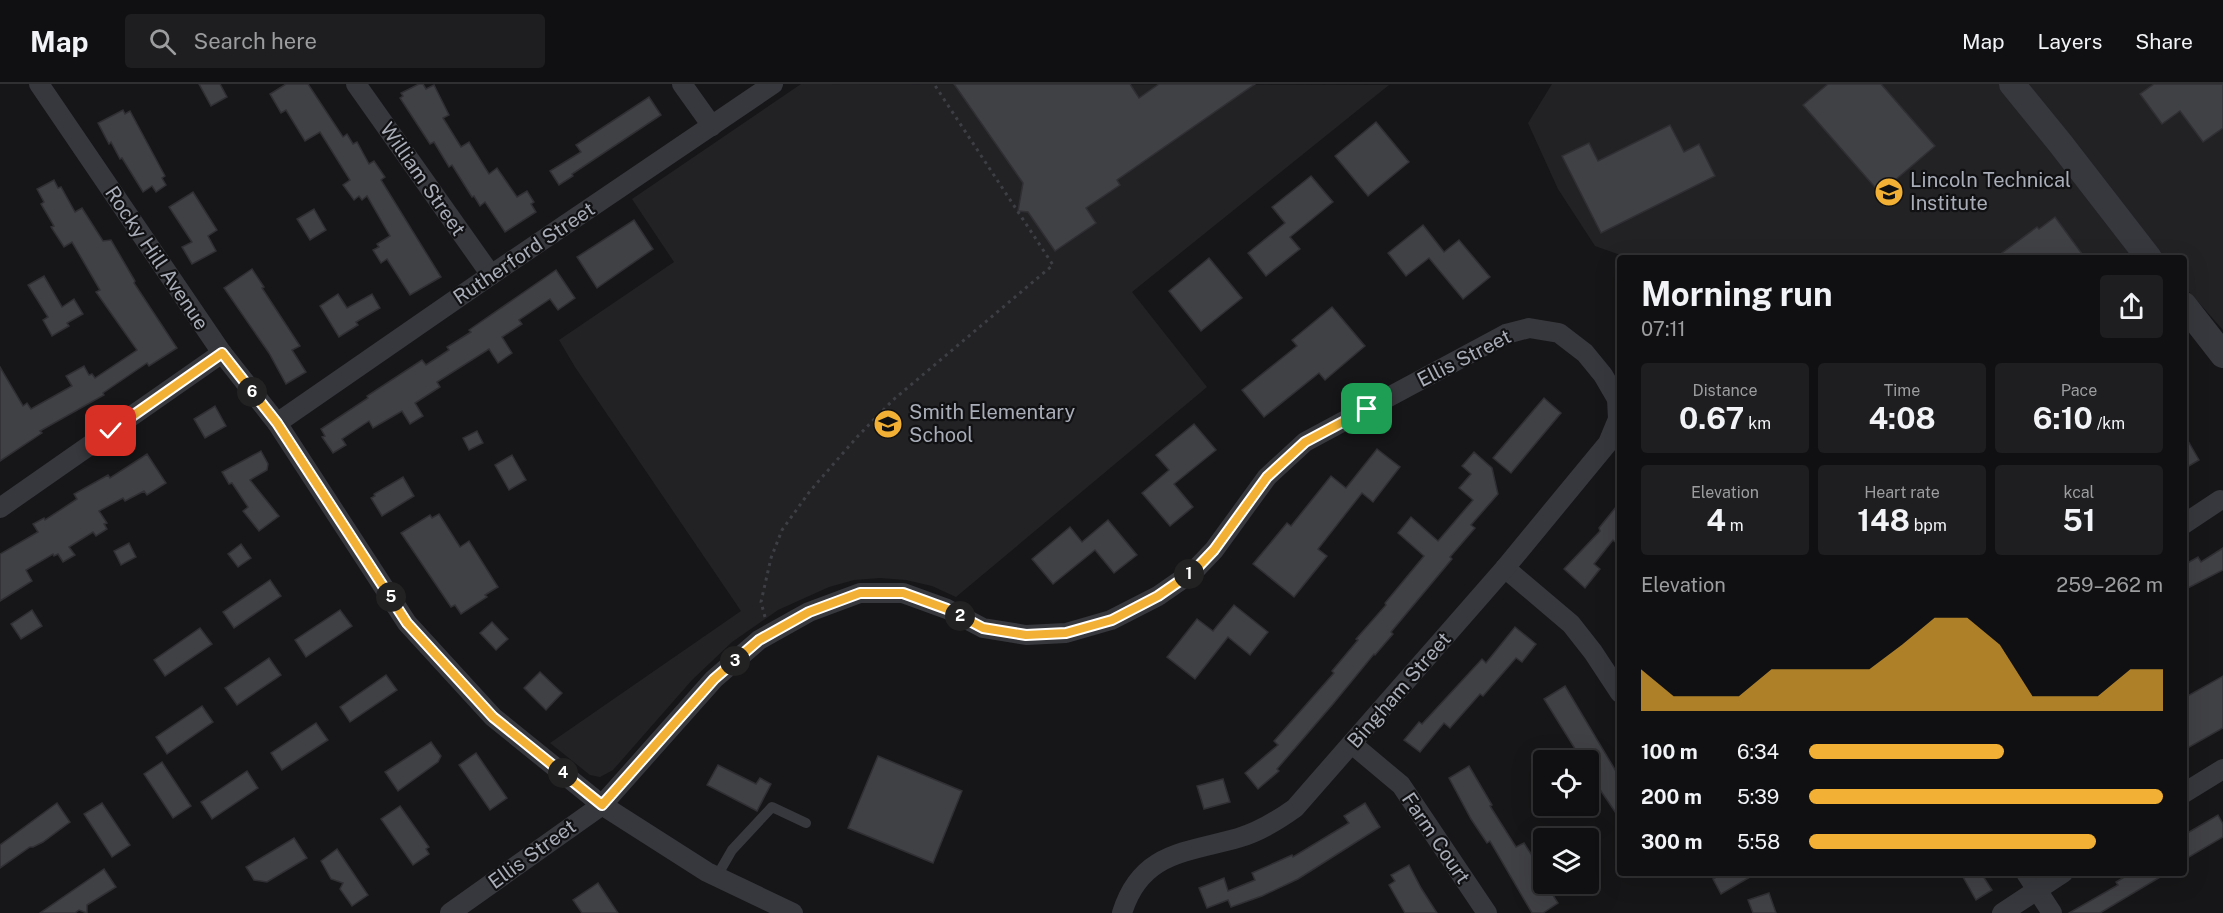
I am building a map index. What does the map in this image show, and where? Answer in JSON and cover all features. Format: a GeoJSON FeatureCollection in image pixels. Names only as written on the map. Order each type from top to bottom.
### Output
{"type":"FeatureCollection","features":[{"type":"Feature","properties":{"kind":"street","name":"Rocky Hill Avenue"},"geometry":{"type":"LineString","coordinates":[[39,84],[222,353],[277,423],[407,623],[493,717],[602,805],[707,872],[793,913]]}},
{"type":"Feature","properties":{"kind":"street","name":"William Street"},"geometry":{"type":"LineString","coordinates":[[356,84],[491,275]]}},
{"type":"Feature","properties":{"kind":"street"},"geometry":{"type":"LineString","coordinates":[[682,84],[712,126]]}},
{"type":"Feature","properties":{"kind":"street","name":"Rutherford Street"},"geometry":{"type":"LineString","coordinates":[[277,423],[773,84]]}},
{"type":"Feature","properties":{"kind":"street"},"geometry":{"type":"LineString","coordinates":[[2012,84],[2060,142],[2147,255]]}},
{"type":"Feature","properties":{"kind":"street"},"geometry":{"type":"LineString","coordinates":[[2187,309],[2223,355]]}},
{"type":"Feature","properties":{"kind":"street","name":"Ellis Street"},"geometry":{"type":"LineString","coordinates":[[450,913],[602,805],[714,679],[759,640],[809,612],[860,593],[903,593],[947,609],[983,628],[1026,635],[1066,633],[1112,620],[1158,596],[1194,571],[1214,550],[1267,477],[1305,442],[1506,334],[1529,328],[1559,333],[1585,353],[1603,375],[1617,399]]}},
{"type":"Feature","properties":{"kind":"street"},"geometry":{"type":"LineString","coordinates":[[0,508],[222,353]]}},
{"type":"Feature","properties":{"kind":"street","name":"Bingham Street"},"geometry":{"type":"LineString","coordinates":[[1122,913],[1127,897],[1141,876],[1158,862],[1186,851],[1240,837],[1273,824],[1295,808],[1505,568],[1608,443],[1617,421]]}},
{"type":"Feature","properties":{"kind":"street"},"geometry":{"type":"LineString","coordinates":[[2187,522],[2220,500]]}},
{"type":"Feature","properties":{"kind":"street"},"geometry":{"type":"LineString","coordinates":[[1505,568],[1571,624],[1617,688]]}},
{"type":"Feature","properties":{"kind":"street","name":"Farm Court"},"geometry":{"type":"LineString","coordinates":[[1352,744],[1401,785],[1486,913]]}},
{"type":"Feature","properties":{"kind":"street"},"geometry":{"type":"LineString","coordinates":[[2187,791],[2223,769]]}},
{"type":"Feature","properties":{"kind":"street"},"geometry":{"type":"LineString","coordinates":[[2028,876],[2052,913]]}},
{"type":"Feature","properties":{"kind":"street"},"geometry":{"type":"LineString","coordinates":[[2002,913],[2058,876]]}},
{"type":"Feature","properties":{"kind":"lane"},"geometry":{"type":"LineString","coordinates":[[717,876],[732,850],[772,807],[806,823]]}},
{"type":"Feature","properties":{"kind":"path"},"geometry":{"type":"LineString","coordinates":[[766,618],[761,602],[771,558],[782,530],[810,491],[893,400],[1053,265],[934,84]]}},
{"type":"Feature","properties":{"kind":"shaded area","name":"Smith Elementary School"},"geometry":{"type":"Polygon","coordinates":[[[801,84],[1389,85],[1132,292],[1207,387],[956,597],[932,586],[906,580],[880,578],[854,580],[829,587],[778,610],[732,642],[692,680],[613,770],[600,777],[590,775],[550,743],[741,611],[559,340],[674,262],[632,199],[801,84]]]}},
{"type":"Feature","properties":{"kind":"shaded area"},"geometry":{"type":"Polygon","coordinates":[[[1552,84],[2223,84],[2223,330],[2187,289],[2187,255],[1620,255],[1595,246],[1558,189],[1528,123],[1552,84]]]}},
{"type":"Feature","properties":{"kind":"building"},"geometry":{"type":"Polygon","coordinates":[[[199,84],[220,84],[227,97],[211,106],[199,84]]]}},
{"type":"Feature","properties":{"kind":"building"},"geometry":{"type":"Polygon","coordinates":[[[286,84],[308,84],[343,137],[347,134],[353,144],[357,142],[369,164],[374,161],[385,177],[381,180],[441,277],[410,295],[387,259],[381,263],[373,250],[379,247],[377,244],[390,236],[367,196],[362,200],[359,196],[354,200],[343,185],[350,180],[320,132],[305,141],[286,110],[281,113],[270,94],[286,84]]]}},
{"type":"Feature","properties":{"kind":"building"},"geometry":{"type":"Polygon","coordinates":[[[423,84],[426,89],[434,85],[449,115],[443,118],[461,147],[469,142],[489,174],[497,168],[517,197],[527,191],[534,202],[531,204],[536,212],[505,232],[485,202],[480,206],[452,165],[449,167],[434,142],[430,144],[400,98],[403,96],[401,93],[423,84]]]}},
{"type":"Feature","properties":{"kind":"building"},"geometry":{"type":"Polygon","coordinates":[[[954,84],[1130,84],[1139,98],[1159,84],[1255,84],[1117,180],[1120,185],[1086,208],[1096,223],[1055,251],[1028,212],[1018,211],[1023,183],[954,84]]]}},
{"type":"Feature","properties":{"kind":"building"},"geometry":{"type":"Polygon","coordinates":[[[1828,84],[1881,84],[1935,146],[1880,193],[1803,105],[1828,84]]]}},
{"type":"Feature","properties":{"kind":"building"},"geometry":{"type":"Polygon","coordinates":[[[2154,84],[2223,84],[2223,128],[2203,142],[2180,111],[2162,124],[2140,94],[2154,84]]]}},
{"type":"Feature","properties":{"kind":"building"},"geometry":{"type":"Polygon","coordinates":[[[649,97],[661,115],[559,185],[550,171],[581,152],[576,145],[649,97]]]}},
{"type":"Feature","properties":{"kind":"building"},"geometry":{"type":"Polygon","coordinates":[[[123,110],[125,114],[130,111],[165,176],[162,178],[166,185],[156,192],[152,186],[143,192],[111,142],[109,144],[98,123],[123,110]]]}},
{"type":"Feature","properties":{"kind":"building"},"geometry":{"type":"Polygon","coordinates":[[[1376,122],[1409,162],[1368,196],[1335,156],[1376,122]]]}},
{"type":"Feature","properties":{"kind":"building"},"geometry":{"type":"Polygon","coordinates":[[[1670,125],[1684,152],[1699,144],[1715,176],[1601,233],[1562,156],[1589,143],[1598,161],[1670,125]]]}},
{"type":"Feature","properties":{"kind":"building"},"geometry":{"type":"Polygon","coordinates":[[[1311,176],[1333,202],[1290,237],[1300,249],[1266,276],[1248,253],[1285,223],[1272,207],[1311,176]]]}},
{"type":"Feature","properties":{"kind":"building"},"geometry":{"type":"Polygon","coordinates":[[[54,180],[58,188],[61,187],[75,212],[82,208],[103,241],[111,240],[135,281],[134,283],[177,348],[149,366],[147,363],[103,393],[104,395],[40,431],[42,433],[0,461],[0,367],[23,406],[27,403],[31,409],[72,386],[66,376],[84,366],[89,375],[92,374],[95,378],[137,350],[96,292],[100,290],[72,242],[64,247],[51,227],[54,226],[41,204],[44,202],[37,189],[54,180]]]}},
{"type":"Feature","properties":{"kind":"building"},"geometry":{"type":"Polygon","coordinates":[[[193,192],[217,230],[208,236],[216,251],[192,264],[182,247],[192,242],[169,207],[193,192]]]}},
{"type":"Feature","properties":{"kind":"building"},"geometry":{"type":"Polygon","coordinates":[[[314,209],[326,230],[310,240],[297,219],[314,209]]]}},
{"type":"Feature","properties":{"kind":"building"},"geometry":{"type":"Polygon","coordinates":[[[2055,217],[2083,255],[1999,255],[2037,227],[2039,229],[2055,217]]]}},
{"type":"Feature","properties":{"kind":"building"},"geometry":{"type":"Polygon","coordinates":[[[634,220],[653,249],[597,288],[577,257],[634,220]]]}},
{"type":"Feature","properties":{"kind":"building"},"geometry":{"type":"Polygon","coordinates":[[[1423,225],[1444,252],[1459,240],[1490,277],[1463,299],[1429,258],[1406,276],[1388,253],[1423,225]]]}},
{"type":"Feature","properties":{"kind":"building"},"geometry":{"type":"Polygon","coordinates":[[[1209,258],[1242,298],[1201,331],[1169,291],[1209,258]]]}},
{"type":"Feature","properties":{"kind":"building"},"geometry":{"type":"Polygon","coordinates":[[[252,269],[300,346],[292,350],[306,372],[286,384],[269,353],[224,288],[252,269]]]}},
{"type":"Feature","properties":{"kind":"building"},"geometry":{"type":"Polygon","coordinates":[[[556,270],[575,298],[558,310],[550,299],[519,320],[522,324],[502,337],[512,353],[498,363],[489,349],[437,382],[440,387],[415,403],[423,416],[410,424],[402,411],[373,428],[369,421],[342,439],[346,445],[333,453],[322,437],[325,436],[321,429],[422,360],[426,365],[449,350],[447,347],[471,332],[469,330],[556,270]]]}},
{"type":"Feature","properties":{"kind":"building"},"geometry":{"type":"Polygon","coordinates":[[[44,276],[62,307],[74,299],[83,314],[67,323],[69,326],[52,336],[43,320],[48,317],[28,285],[44,276]]]}},
{"type":"Feature","properties":{"kind":"building"},"geometry":{"type":"Polygon","coordinates":[[[338,294],[347,308],[372,294],[380,308],[356,322],[358,325],[339,337],[320,306],[338,294]]]}},
{"type":"Feature","properties":{"kind":"building"},"geometry":{"type":"Polygon","coordinates":[[[1332,307],[1365,346],[1325,380],[1319,373],[1264,417],[1242,390],[1297,346],[1292,340],[1332,307]]]}},
{"type":"Feature","properties":{"kind":"building"},"geometry":{"type":"Polygon","coordinates":[[[1544,398],[1561,413],[1511,473],[1493,458],[1544,398]]]}},
{"type":"Feature","properties":{"kind":"building"},"geometry":{"type":"Polygon","coordinates":[[[215,406],[226,426],[205,438],[194,419],[215,406]]]}},
{"type":"Feature","properties":{"kind":"building"},"geometry":{"type":"Polygon","coordinates":[[[1194,424],[1216,450],[1174,484],[1193,507],[1170,526],[1142,493],[1169,470],[1156,455],[1194,424]]]}},
{"type":"Feature","properties":{"kind":"building"},"geometry":{"type":"Polygon","coordinates":[[[477,431],[483,443],[469,450],[463,438],[477,431]]]}},
{"type":"Feature","properties":{"kind":"building"},"geometry":{"type":"Polygon","coordinates":[[[2187,439],[2199,460],[2187,467],[2187,439]]]}},
{"type":"Feature","properties":{"kind":"building"},"geometry":{"type":"Polygon","coordinates":[[[1377,449],[1400,467],[1373,502],[1362,493],[1318,549],[1327,556],[1294,597],[1253,564],[1287,523],[1291,526],[1331,476],[1346,488],[1377,449]]]}},
{"type":"Feature","properties":{"kind":"building"},"geometry":{"type":"Polygon","coordinates":[[[261,451],[268,464],[267,470],[250,480],[279,516],[259,531],[243,511],[248,507],[222,472],[261,451]]]}},
{"type":"Feature","properties":{"kind":"building"},"geometry":{"type":"Polygon","coordinates":[[[1474,452],[1492,468],[1498,494],[1471,525],[1475,528],[1391,632],[1393,634],[1277,769],[1279,771],[1258,789],[1245,773],[1278,745],[1274,741],[1334,673],[1332,671],[1358,640],[1356,639],[1424,556],[1398,533],[1411,517],[1438,541],[1473,500],[1459,488],[1471,474],[1462,466],[1474,452]]]}},
{"type":"Feature","properties":{"kind":"building"},"geometry":{"type":"Polygon","coordinates":[[[147,454],[166,483],[147,495],[144,491],[125,501],[123,498],[99,511],[107,523],[104,524],[107,529],[96,536],[93,532],[69,547],[75,555],[63,562],[58,554],[54,556],[53,554],[26,570],[32,581],[0,601],[0,554],[38,532],[33,524],[44,518],[45,520],[77,499],[74,494],[108,475],[110,478],[147,454]]]}},
{"type":"Feature","properties":{"kind":"building"},"geometry":{"type":"Polygon","coordinates":[[[512,455],[526,480],[509,490],[495,465],[512,455]]]}},
{"type":"Feature","properties":{"kind":"building"},"geometry":{"type":"Polygon","coordinates":[[[403,477],[414,496],[382,516],[371,498],[403,477]]]}},
{"type":"Feature","properties":{"kind":"building"},"geometry":{"type":"Polygon","coordinates":[[[1617,506],[1617,543],[1613,540],[1594,564],[1600,569],[1585,588],[1564,569],[1600,531],[1599,528],[1617,506]]]}},
{"type":"Feature","properties":{"kind":"building"},"geometry":{"type":"Polygon","coordinates":[[[439,514],[460,547],[469,541],[498,587],[461,614],[455,605],[451,607],[401,533],[430,515],[432,518],[439,514]]]}},
{"type":"Feature","properties":{"kind":"building"},"geometry":{"type":"Polygon","coordinates":[[[1108,520],[1137,555],[1114,573],[1095,550],[1053,584],[1032,559],[1070,527],[1082,542],[1108,520]]]}},
{"type":"Feature","properties":{"kind":"building"},"geometry":{"type":"Polygon","coordinates":[[[129,543],[136,557],[121,565],[114,551],[129,543]]]}},
{"type":"Feature","properties":{"kind":"building"},"geometry":{"type":"Polygon","coordinates":[[[241,544],[251,558],[238,567],[228,554],[241,544]]]}},
{"type":"Feature","properties":{"kind":"building"},"geometry":{"type":"Polygon","coordinates":[[[2223,548],[2223,570],[2187,588],[2187,563],[2198,557],[2201,562],[2223,548]]]}},
{"type":"Feature","properties":{"kind":"building"},"geometry":{"type":"Polygon","coordinates":[[[270,580],[281,596],[234,628],[223,612],[270,580]]]}},
{"type":"Feature","properties":{"kind":"building"},"geometry":{"type":"Polygon","coordinates":[[[1234,605],[1268,632],[1250,655],[1228,637],[1195,679],[1167,657],[1197,619],[1213,631],[1234,605]]]}},
{"type":"Feature","properties":{"kind":"building"},"geometry":{"type":"Polygon","coordinates":[[[32,610],[42,626],[21,639],[11,624],[32,610]]]}},
{"type":"Feature","properties":{"kind":"building"},"geometry":{"type":"Polygon","coordinates":[[[340,610],[352,626],[306,657],[295,640],[340,610]]]}},
{"type":"Feature","properties":{"kind":"building"},"geometry":{"type":"Polygon","coordinates":[[[492,622],[508,639],[496,650],[480,633],[492,622]]]}},
{"type":"Feature","properties":{"kind":"building"},"geometry":{"type":"Polygon","coordinates":[[[1515,627],[1536,644],[1522,662],[1516,658],[1483,696],[1480,694],[1450,728],[1444,723],[1420,752],[1404,740],[1419,722],[1422,724],[1482,659],[1486,663],[1515,627]]]}},
{"type":"Feature","properties":{"kind":"building"},"geometry":{"type":"Polygon","coordinates":[[[200,628],[212,644],[165,676],[154,660],[200,628]]]}},
{"type":"Feature","properties":{"kind":"building"},"geometry":{"type":"Polygon","coordinates":[[[269,658],[281,675],[237,705],[225,688],[269,658]]]}},
{"type":"Feature","properties":{"kind":"building"},"geometry":{"type":"Polygon","coordinates":[[[540,672],[562,693],[546,710],[524,688],[540,672]]]}},
{"type":"Feature","properties":{"kind":"building"},"geometry":{"type":"Polygon","coordinates":[[[386,675],[397,690],[350,722],[340,707],[386,675]]]}},
{"type":"Feature","properties":{"kind":"building"},"geometry":{"type":"Polygon","coordinates":[[[2223,676],[2223,728],[2187,748],[2187,696],[2223,676]]]}},
{"type":"Feature","properties":{"kind":"building"},"geometry":{"type":"Polygon","coordinates":[[[1565,686],[1617,773],[1617,815],[1599,788],[1599,750],[1576,750],[1544,699],[1565,686]]]}},
{"type":"Feature","properties":{"kind":"building"},"geometry":{"type":"Polygon","coordinates":[[[202,706],[213,722],[167,754],[156,737],[202,706]]]}},
{"type":"Feature","properties":{"kind":"building"},"geometry":{"type":"Polygon","coordinates":[[[316,723],[328,740],[282,770],[271,753],[316,723]]]}},
{"type":"Feature","properties":{"kind":"building"},"geometry":{"type":"Polygon","coordinates":[[[431,742],[441,756],[438,762],[398,791],[385,772],[431,742]]]}},
{"type":"Feature","properties":{"kind":"building"},"geometry":{"type":"Polygon","coordinates":[[[476,753],[507,798],[490,810],[459,765],[476,753]]]}},
{"type":"Feature","properties":{"kind":"building"},"geometry":{"type":"Polygon","coordinates":[[[878,756],[962,791],[933,863],[848,828],[878,756]]]}},
{"type":"Feature","properties":{"kind":"building"},"geometry":{"type":"Polygon","coordinates":[[[162,762],[191,806],[173,818],[144,774],[162,762]]]}},
{"type":"Feature","properties":{"kind":"building"},"geometry":{"type":"Polygon","coordinates":[[[718,765],[756,784],[760,778],[771,784],[757,811],[707,785],[718,765]]]}},
{"type":"Feature","properties":{"kind":"building"},"geometry":{"type":"Polygon","coordinates":[[[1469,766],[1492,805],[1490,806],[1516,847],[1524,843],[1533,857],[1533,894],[1552,894],[1558,903],[1543,913],[1532,913],[1490,841],[1487,843],[1471,819],[1449,778],[1469,766]]]}},
{"type":"Feature","properties":{"kind":"building"},"geometry":{"type":"Polygon","coordinates":[[[247,771],[258,788],[212,819],[201,802],[247,771]]]}},
{"type":"Feature","properties":{"kind":"building"},"geometry":{"type":"Polygon","coordinates":[[[1223,779],[1230,802],[1204,809],[1197,786],[1223,779]]]}},
{"type":"Feature","properties":{"kind":"building"},"geometry":{"type":"Polygon","coordinates":[[[57,803],[70,822],[43,842],[30,847],[0,868],[0,845],[57,803]]]}},
{"type":"Feature","properties":{"kind":"building"},"geometry":{"type":"Polygon","coordinates":[[[102,803],[130,845],[112,857],[84,814],[102,803]]]}},
{"type":"Feature","properties":{"kind":"building"},"geometry":{"type":"Polygon","coordinates":[[[1365,803],[1380,827],[1298,879],[1262,896],[1231,907],[1228,900],[1207,908],[1199,888],[1224,878],[1228,891],[1255,880],[1252,873],[1292,855],[1293,857],[1349,823],[1344,816],[1365,803]]]}},
{"type":"Feature","properties":{"kind":"building"},"geometry":{"type":"Polygon","coordinates":[[[400,806],[429,847],[426,849],[429,854],[413,865],[381,819],[400,806]]]}},
{"type":"Feature","properties":{"kind":"building"},"geometry":{"type":"Polygon","coordinates":[[[2218,815],[2223,824],[2223,837],[2187,858],[2187,833],[2218,815]]]}},
{"type":"Feature","properties":{"kind":"building"},"geometry":{"type":"Polygon","coordinates":[[[294,838],[307,858],[267,882],[254,880],[246,867],[294,838]]]}},
{"type":"Feature","properties":{"kind":"building"},"geometry":{"type":"Polygon","coordinates":[[[337,849],[368,895],[352,906],[340,889],[343,883],[331,879],[321,861],[337,849]]]}},
{"type":"Feature","properties":{"kind":"building"},"geometry":{"type":"Polygon","coordinates":[[[1409,865],[1437,913],[1405,913],[1389,885],[1395,881],[1391,875],[1409,865]]]}},
{"type":"Feature","properties":{"kind":"building"},"geometry":{"type":"Polygon","coordinates":[[[104,869],[116,887],[87,905],[87,913],[79,910],[75,913],[40,913],[104,869]]]}},
{"type":"Feature","properties":{"kind":"building"},"geometry":{"type":"Polygon","coordinates":[[[1718,876],[1752,876],[1721,894],[1713,879],[1718,876]]]}},
{"type":"Feature","properties":{"kind":"building"},"geometry":{"type":"Polygon","coordinates":[[[1983,876],[1992,890],[1976,900],[1963,877],[1983,876]]]}},
{"type":"Feature","properties":{"kind":"building"},"geometry":{"type":"Polygon","coordinates":[[[2126,876],[2162,876],[2100,913],[2069,913],[2118,885],[2116,882],[2126,876]]]}},
{"type":"Feature","properties":{"kind":"building"},"geometry":{"type":"Polygon","coordinates":[[[598,883],[618,913],[582,913],[573,900],[598,883]]]}},
{"type":"Feature","properties":{"kind":"building"},"geometry":{"type":"Polygon","coordinates":[[[1769,893],[1776,913],[1753,913],[1748,900],[1769,893]]]}},
{"type":"Feature","properties":{"kind":"place","name":"Lincoln Technical Institute"},"geometry":{"type":"Point","coordinates":[1889,192]}},
{"type":"Feature","properties":{"kind":"place","name":"Smith Elementary School"},"geometry":{"type":"Point","coordinates":[888,424]}},
{"type":"Feature","properties":{"kind":"route"},"geometry":{"type":"LineString","coordinates":[[111,431],[222,353],[277,423],[407,623],[493,717],[602,805],[714,679],[759,640],[809,612],[860,593],[903,593],[947,609],[983,628],[1026,635],[1066,633],[1112,620],[1158,596],[1194,571],[1214,550],[1267,477],[1305,442],[1367,409]]}}]}
